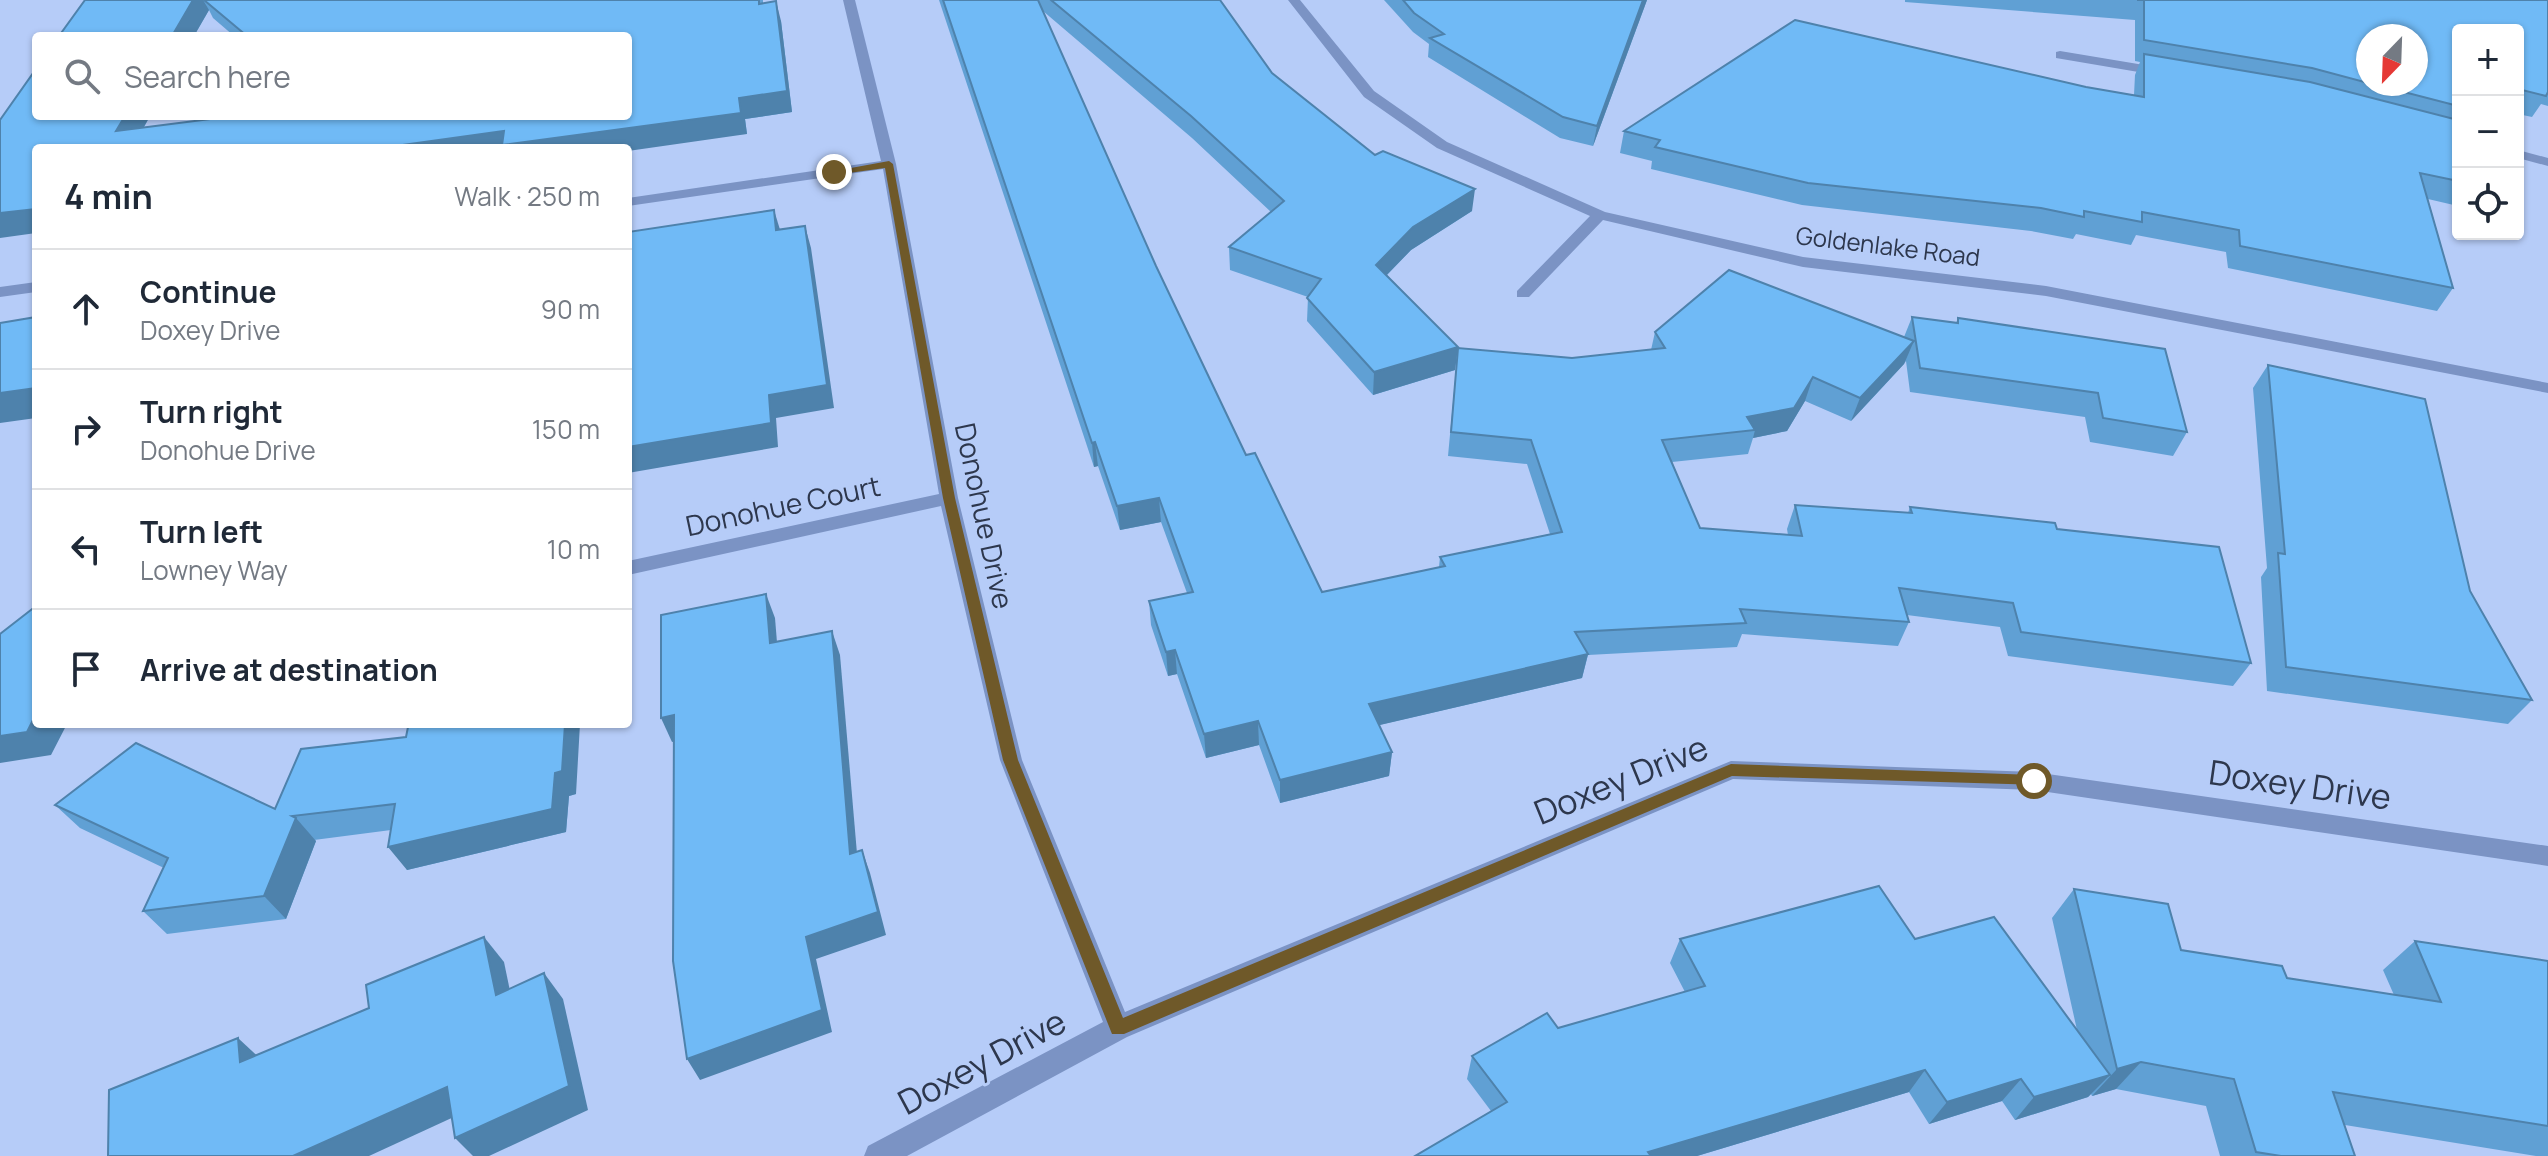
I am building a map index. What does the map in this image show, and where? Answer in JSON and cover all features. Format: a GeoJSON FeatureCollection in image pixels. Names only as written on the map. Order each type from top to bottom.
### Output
{"type":"FeatureCollection","features":[{"type":"Feature","properties":{"kind":"street","name":"Donohue Drive"},"geometry":{"type":"LineString","coordinates":[[849,0],[889,164],[949,498],[1011,760],[1118,1028]]}},
{"type":"Feature","properties":{"kind":"street","name":"Goldenlake Road"},"geometry":{"type":"LineString","coordinates":[[1294,0],[1369,94],[1442,145],[1600,215],[1803,262],[2046,291],[2548,388]]}},
{"type":"Feature","properties":{"kind":"street"},"geometry":{"type":"LineString","coordinates":[[2060,55],[2180,75]]}},
{"type":"Feature","properties":{"kind":"street"},"geometry":{"type":"LineString","coordinates":[[2524,156],[2548,162]]}},
{"type":"Feature","properties":{"kind":"street"},"geometry":{"type":"LineString","coordinates":[[632,201],[889,164]]}},
{"type":"Feature","properties":{"kind":"street"},"geometry":{"type":"LineString","coordinates":[[1523,294],[1600,215]]}},
{"type":"Feature","properties":{"kind":"street"},"geometry":{"type":"LineString","coordinates":[[0,292],[32,288]]}},
{"type":"Feature","properties":{"kind":"street","name":"Donohue Court"},"geometry":{"type":"LineString","coordinates":[[632,567],[949,498]]}},
{"type":"Feature","properties":{"kind":"street","name":"Doxey Drive"},"geometry":{"type":"LineString","coordinates":[[878,1156],[1118,1028],[1731,770],[2034,781],[2548,856]]}},
{"type":"Feature","properties":{"kind":"building"},"geometry":{"type":"Polygon","coordinates":[[[85,0],[193,0],[174,32],[62,32],[85,0]]]}},
{"type":"Feature","properties":{"kind":"building"},"geometry":{"type":"Polygon","coordinates":[[[204,0],[759,0],[759,4],[776,1],[787,91],[739,98],[741,113],[509,144],[502,144],[504,131],[410,144],[32,144],[32,209],[0,213],[0,120],[32,75],[32,120],[123,120],[116,131],[203,120],[632,120],[632,32],[242,32],[204,0]]]}},
{"type":"Feature","properties":{"kind":"building"},"geometry":{"type":"Polygon","coordinates":[[[943,0],[1038,0],[1156,266],[1246,455],[1255,453],[1322,592],[1445,566],[1440,557],[1562,532],[1531,440],[1451,432],[1458,348],[1572,358],[1665,348],[1655,332],[1729,270],[1914,341],[1860,398],[1813,377],[1794,408],[1747,417],[1755,430],[1662,440],[1700,528],[1802,536],[1795,505],[1912,513],[1910,507],[2055,523],[2057,529],[2219,547],[2251,663],[2021,632],[2013,603],[1899,588],[1909,622],[1740,609],[1746,623],[1575,632],[1588,654],[1369,704],[1392,752],[1280,780],[1258,721],[1204,734],[1175,650],[1166,652],[1149,601],[1193,592],[1159,498],[1117,506],[1095,442],[1092,443],[943,0]]]}},
{"type":"Feature","properties":{"kind":"building"},"geometry":{"type":"Polygon","coordinates":[[[1051,0],[1220,0],[1272,73],[1375,155],[1383,151],[1475,189],[1413,227],[1376,265],[1458,347],[1374,372],[1307,298],[1321,279],[1229,247],[1284,201],[1191,116],[1051,0]]]}},
{"type":"Feature","properties":{"kind":"building"},"geometry":{"type":"Polygon","coordinates":[[[1403,0],[1643,0],[1597,126],[1563,117],[1430,38],[1444,34],[1414,13],[1403,0]]]}},
{"type":"Feature","properties":{"kind":"building"},"geometry":{"type":"Polygon","coordinates":[[[2144,0],[2548,0],[2548,92],[2546,96],[2524,90],[2524,24],[2452,24],[2452,104],[2419,96],[2428,96],[2428,24],[2356,24],[2356,80],[2312,68],[2144,40],[2144,0]]]}},
{"type":"Feature","properties":{"kind":"building"},"geometry":{"type":"Polygon","coordinates":[[[1795,20],[2086,87],[2144,97],[2144,54],[2310,82],[2452,118],[2452,180],[2420,173],[2453,288],[2240,246],[2239,230],[2142,212],[2142,222],[2084,211],[2084,217],[2041,208],[1808,183],[1655,147],[1660,140],[1624,131],[1795,20]]]}},
{"type":"Feature","properties":{"kind":"building"},"geometry":{"type":"Polygon","coordinates":[[[774,210],[776,230],[805,226],[827,385],[769,395],[771,423],[632,446],[632,231],[774,210]]]}},
{"type":"Feature","properties":{"kind":"building"},"geometry":{"type":"Polygon","coordinates":[[[1912,317],[1958,323],[1958,318],[2165,349],[2187,432],[2103,418],[2098,393],[1920,368],[1912,317]]]}},
{"type":"Feature","properties":{"kind":"building"},"geometry":{"type":"Polygon","coordinates":[[[32,318],[32,389],[0,393],[0,323],[32,318]]]}},
{"type":"Feature","properties":{"kind":"building"},"geometry":{"type":"Polygon","coordinates":[[[2268,365],[2425,399],[2470,591],[2532,700],[2286,667],[2278,553],[2285,554],[2268,365]]]}},
{"type":"Feature","properties":{"kind":"building"},"geometry":{"type":"Polygon","coordinates":[[[766,594],[770,643],[832,631],[850,854],[862,850],[878,912],[806,937],[822,1010],[687,1059],[673,961],[674,715],[661,718],[661,615],[766,594]]]}},
{"type":"Feature","properties":{"kind":"building"},"geometry":{"type":"Polygon","coordinates":[[[32,609],[32,722],[27,732],[0,736],[0,634],[32,609]]]}},
{"type":"Feature","properties":{"kind":"building"},"geometry":{"type":"Polygon","coordinates":[[[408,728],[565,728],[562,771],[555,773],[552,809],[388,847],[395,804],[292,816],[296,818],[264,896],[143,911],[168,858],[55,805],[136,743],[275,809],[301,749],[406,737],[408,728]]]}},
{"type":"Feature","properties":{"kind":"building"},"geometry":{"type":"Polygon","coordinates":[[[1879,886],[1915,939],[1994,917],[2110,1075],[2034,1097],[2021,1079],[1947,1102],[1925,1070],[1648,1152],[1651,1156],[1415,1156],[1507,1102],[1472,1056],[1547,1013],[1558,1028],[1705,986],[1680,939],[1879,886]]]}},
{"type":"Feature","properties":{"kind":"building"},"geometry":{"type":"Polygon","coordinates":[[[2074,889],[2168,904],[2181,950],[2282,966],[2287,978],[2441,1002],[2415,941],[2548,961],[2548,1126],[2333,1092],[2355,1156],[2281,1156],[2256,1152],[2234,1079],[2141,1062],[2117,1069],[2074,889]]]}},
{"type":"Feature","properties":{"kind":"building"},"geometry":{"type":"Polygon","coordinates":[[[484,937],[496,995],[544,973],[569,1086],[455,1138],[447,1087],[293,1156],[108,1156],[109,1090],[238,1038],[240,1062],[369,1008],[366,985],[484,937]]]}},
{"type":"Feature","properties":{"kind":"route"},"geometry":{"type":"LineString","coordinates":[[834,172],[889,164],[949,498],[1011,760],[1118,1028],[1731,770],[2034,781]]}}]}
